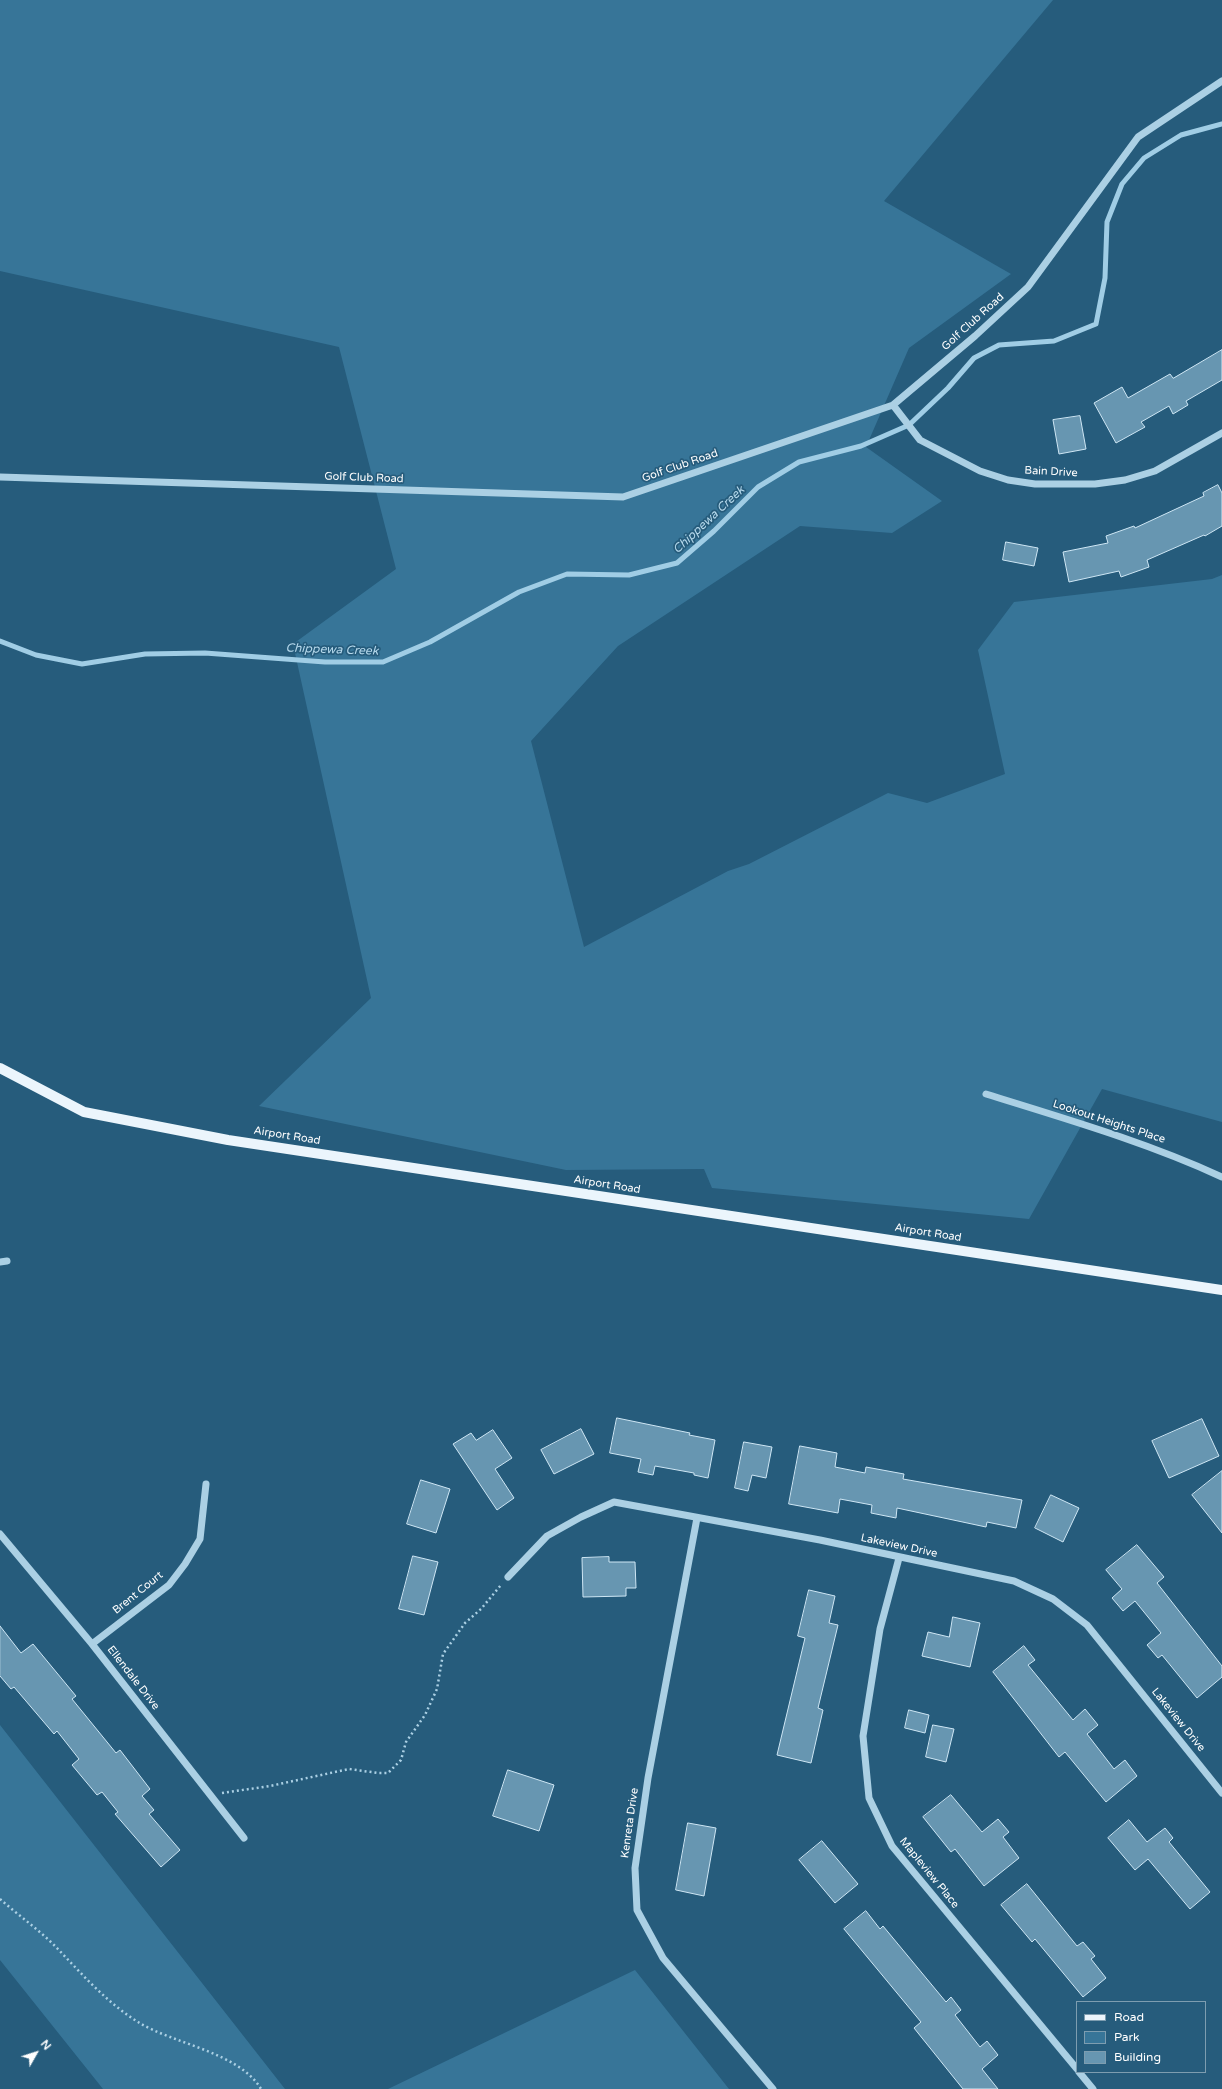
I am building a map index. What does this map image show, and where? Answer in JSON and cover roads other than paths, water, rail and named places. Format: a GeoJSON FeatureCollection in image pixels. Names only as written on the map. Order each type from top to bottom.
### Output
{"type":"FeatureCollection","features":[{"type":"Feature","properties":{"kind":"main road","name":"Airport Road"},"geometry":{"type":"LineString","coordinates":[[0,1068],[84,1112],[228,1140],[1222,1290]]}},
{"type":"Feature","properties":{"kind":"street","name":"Golf Club Road"},"geometry":{"type":"LineString","coordinates":[[0,477],[623,497],[892,405],[975,336],[1028,287],[1138,137],[1222,81]]}},
{"type":"Feature","properties":{"kind":"street","name":"Bain Drive"},"geometry":{"type":"LineString","coordinates":[[892,405],[920,440],[980,471],[1008,480],[1066,486],[1125,480],[1155,471],[1222,433]]}},
{"type":"Feature","properties":{"kind":"street","name":"Lookout Heights Place"},"geometry":{"type":"LineString","coordinates":[[986,1094],[1132,1140],[1176,1156],[1222,1177]]}},
{"type":"Feature","properties":{"kind":"street","name":"Brent Court"},"geometry":{"type":"LineString","coordinates":[[92,1644],[169,1584],[185,1564],[200,1539],[206,1484]]}},
{"type":"Feature","properties":{"kind":"street","name":"Lakeview Drive"},"geometry":{"type":"LineString","coordinates":[[508,1577],[547,1536],[581,1517],[614,1502],[820,1540],[899,1558],[1014,1581],[1053,1599],[1087,1625],[1222,1793]]}},
{"type":"Feature","properties":{"kind":"street","name":"Kenreta Drive"},"geometry":{"type":"LineString","coordinates":[[697,1518],[648,1778],[635,1868],[638,1910],[663,1958],[773,2089]]}},
{"type":"Feature","properties":{"kind":"street","name":"Ellendale Drive"},"geometry":{"type":"LineString","coordinates":[[0,1534],[92,1644],[244,1838]]}},
{"type":"Feature","properties":{"kind":"street","name":"Mapleview Place"},"geometry":{"type":"LineString","coordinates":[[899,1558],[880,1629],[863,1736],[869,1798],[892,1846],[1076,2068]]}},
{"type":"Feature","properties":{"kind":"street"},"geometry":{"type":"LineString","coordinates":[[1080,2073],[1093,2089]]}},
{"type":"Feature","properties":{"kind":"waterway","name":"Chippewa Creek"},"geometry":{"type":"LineString","coordinates":[[0,641],[36,655],[82,664],[145,654],[205,653],[325,662],[383,662],[430,642],[519,592],[567,574],[629,575],[677,563],[714,531],[758,487],[799,462],[861,446],[909,425],[948,388],[974,358],[999,345],[1054,341],[1096,324],[1105,278],[1107,222],[1122,184],[1144,158],[1181,135],[1222,124]]}}]}
